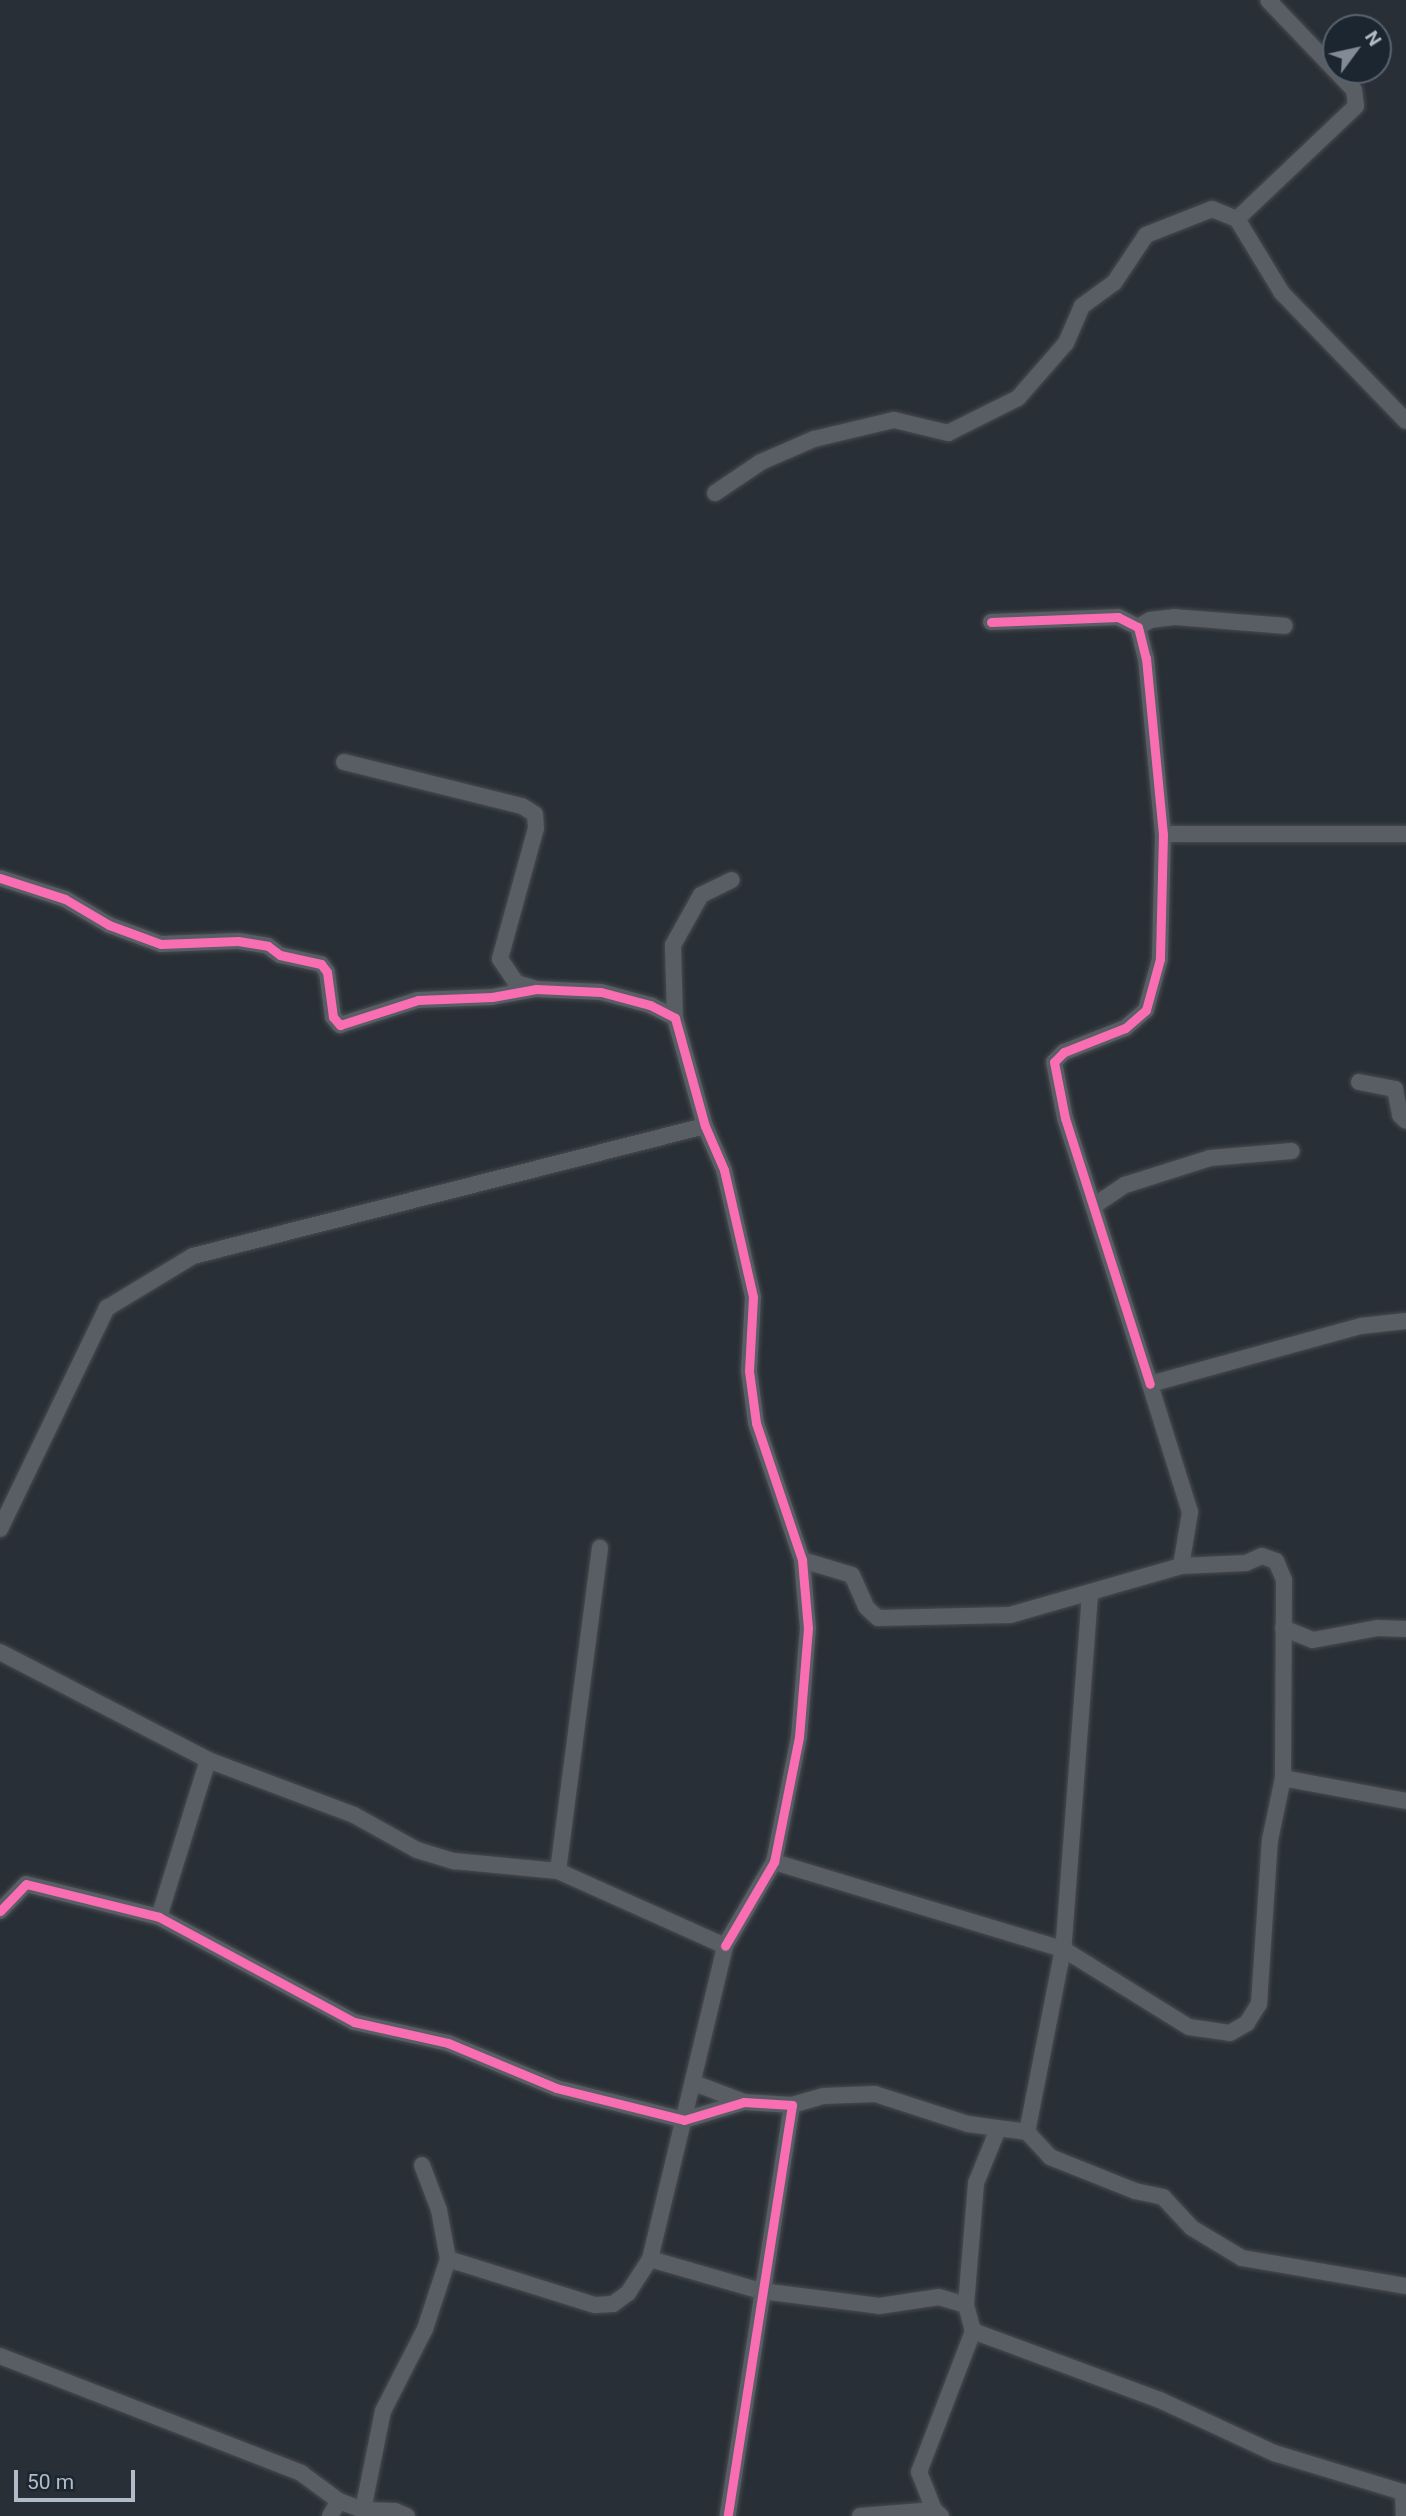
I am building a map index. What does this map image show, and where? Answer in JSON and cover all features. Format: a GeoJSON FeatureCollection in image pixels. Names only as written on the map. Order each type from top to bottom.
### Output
{"type":"FeatureCollection","features":[{"type":"Feature","properties":{"kind":"street"},"geometry":{"type":"LineString","coordinates":[[1237,219],[1356,106],[1354,90],[1268,0]]}},
{"type":"Feature","properties":{"kind":"street"},"geometry":{"type":"LineString","coordinates":[[715,493],[761,462],[814,439],[894,420],[948,433],[1018,398],[1066,343],[1082,306],[1114,283],[1146,235],[1212,209],[1237,219],[1282,293],[1406,421]]}},
{"type":"Feature","properties":{"kind":"street"},"geometry":{"type":"LineString","coordinates":[[991,622],[1118,617],[1138,627],[1146,658],[1163,834],[1160,959],[1146,1010],[1125,1028],[1065,1052],[1054,1062],[1065,1118],[1095,1205],[1190,1512],[1181,1566]]}},
{"type":"Feature","properties":{"kind":"street"},"geometry":{"type":"LineString","coordinates":[[1138,627],[1150,620],[1174,617],[1285,626]]}},
{"type":"Feature","properties":{"kind":"street"},"geometry":{"type":"LineString","coordinates":[[344,762],[522,806],[535,814],[536,828],[500,959],[516,983],[536,989]]}},
{"type":"Feature","properties":{"kind":"street"},"geometry":{"type":"LineString","coordinates":[[1163,834],[1406,834]]}},
{"type":"Feature","properties":{"kind":"street"},"geometry":{"type":"LineString","coordinates":[[0,878],[65,900],[109,925],[161,944],[239,941],[268,946],[280,955],[320,964],[327,972],[333,1017],[340,1025],[418,1000],[492,997],[536,989],[601,992],[650,1005],[675,1018]]}},
{"type":"Feature","properties":{"kind":"street"},"geometry":{"type":"LineString","coordinates":[[447,2259],[595,2305],[613,2304],[628,2293],[650,2259],[725,1946],[774,1862],[799,1737],[808,1628],[802,1560],[756,1423],[750,1371],[753,1297],[724,1170],[705,1125],[675,1018],[673,945],[701,895],[732,880]]}},
{"type":"Feature","properties":{"kind":"street"},"geometry":{"type":"LineString","coordinates":[[1359,1082],[1395,1089],[1400,1115],[1406,1121]]}},
{"type":"Feature","properties":{"kind":"street"},"geometry":{"type":"LineString","coordinates":[[0,1530],[107,1308],[192,1256],[705,1125]]}},
{"type":"Feature","properties":{"kind":"street"},"geometry":{"type":"LineString","coordinates":[[1095,1205],[1125,1185],[1210,1158],[1293,1151]]}},
{"type":"Feature","properties":{"kind":"street"},"geometry":{"type":"LineString","coordinates":[[1150,1384],[1361,1326],[1406,1321]]}},
{"type":"Feature","properties":{"kind":"street"},"geometry":{"type":"LineString","coordinates":[[558,1871],[600,1548]]}},
{"type":"Feature","properties":{"kind":"street"},"geometry":{"type":"LineString","coordinates":[[774,1862],[1063,1949],[1189,2027],[1230,2033],[1247,2022],[1259,2004],[1270,1840],[1283,1778],[1284,1580],[1276,1561],[1262,1556],[1246,1563],[1181,1566],[1010,1615],[878,1618],[866,1607],[852,1575],[802,1560]]}},
{"type":"Feature","properties":{"kind":"street"},"geometry":{"type":"LineString","coordinates":[[1027,2133],[1063,1949],[1090,1594]]}},
{"type":"Feature","properties":{"kind":"street"},"geometry":{"type":"LineString","coordinates":[[1283,1628],[1313,1640],[1377,1628],[1406,1629]]}},
{"type":"Feature","properties":{"kind":"street"},"geometry":{"type":"LineString","coordinates":[[0,1652],[208,1760],[354,1815],[417,1850],[454,1861],[558,1871],[725,1946]]}},
{"type":"Feature","properties":{"kind":"street"},"geometry":{"type":"LineString","coordinates":[[159,1916],[208,1760]]}},
{"type":"Feature","properties":{"kind":"street"},"geometry":{"type":"LineString","coordinates":[[1283,1778],[1406,1801]]}},
{"type":"Feature","properties":{"kind":"street"},"geometry":{"type":"LineString","coordinates":[[0,1911],[26,1884],[159,1916],[354,2022],[448,2043],[556,2088],[684,2120],[744,2102]]}},
{"type":"Feature","properties":{"kind":"street"},"geometry":{"type":"LineString","coordinates":[[694,2083],[744,2102],[792,2105],[823,2096],[875,2094],[998,2129],[1027,2133],[1051,2157],[1135,2191],[1163,2197],[1192,2228],[1242,2258],[1406,2286]]}},
{"type":"Feature","properties":{"kind":"street"},"geometry":{"type":"LineString","coordinates":[[728,2516],[792,2105]]}},
{"type":"Feature","properties":{"kind":"street"},"geometry":{"type":"LineString","coordinates":[[860,2516],[937,2513],[919,2472],[973,2331],[967,2305],[976,2183],[998,2129]]}},
{"type":"Feature","properties":{"kind":"street"},"geometry":{"type":"LineString","coordinates":[[363,2510],[383,2411],[425,2329],[447,2259],[439,2210],[422,2165]]}},
{"type":"Feature","properties":{"kind":"street"},"geometry":{"type":"LineString","coordinates":[[650,2259],[761,2291],[879,2306],[939,2297],[967,2305]]}},
{"type":"Feature","properties":{"kind":"street"},"geometry":{"type":"LineString","coordinates":[[973,2331],[1160,2400],[1274,2453],[1404,2493],[1404,2516]]}},
{"type":"Feature","properties":{"kind":"street"},"geometry":{"type":"LineString","coordinates":[[0,2356],[301,2473],[339,2501],[363,2510],[395,2511],[407,2516]]}},
{"type":"Feature","properties":{"kind":"street"},"geometry":{"type":"LineString","coordinates":[[330,2516],[339,2501]]}},
{"type":"Feature","properties":{"kind":"cycle path"},"geometry":{"type":"LineString","coordinates":[[991,622],[1118,617],[1138,627],[1146,658],[1163,834],[1160,959],[1146,1010],[1125,1028],[1064,1052],[1054,1062],[1065,1118],[1150,1384]]}},
{"type":"Feature","properties":{"kind":"cycle path"},"geometry":{"type":"LineString","coordinates":[[0,878],[65,899],[109,925],[161,944],[238,941],[268,946],[280,955],[321,964],[327,972],[333,1017],[340,1025],[418,1000],[492,997],[536,989],[601,992],[650,1005],[675,1018],[705,1126],[724,1170],[753,1297],[749,1371],[756,1423],[802,1560],[808,1628],[799,1737],[774,1862],[725,1946]]}},
{"type":"Feature","properties":{"kind":"cycle path"},"geometry":{"type":"LineString","coordinates":[[0,1911],[26,1884],[159,1917],[354,2022],[448,2043],[556,2088],[684,2120],[744,2102],[792,2105],[728,2516]]}}]}
